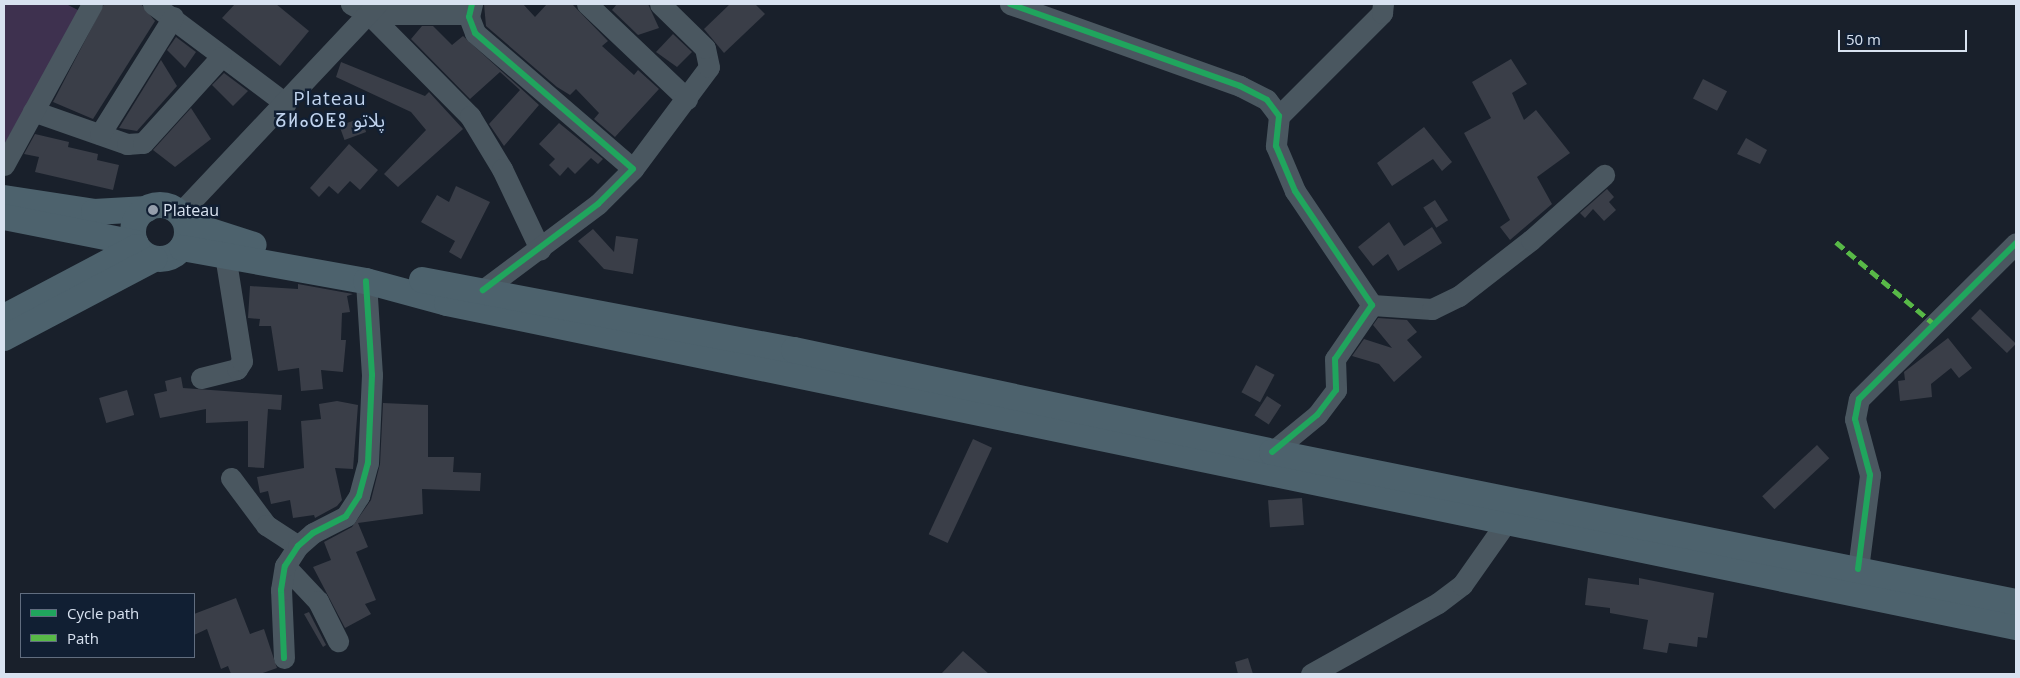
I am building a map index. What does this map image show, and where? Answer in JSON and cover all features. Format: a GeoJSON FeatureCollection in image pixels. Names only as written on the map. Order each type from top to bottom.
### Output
{"type":"FeatureCollection","features":[{"type":"Feature","properties":{"kind":"main road"},"geometry":{"type":"LineString","coordinates":[[4,198],[94,212],[147,209],[158,205],[183,218],[240,242],[408,278],[484,290],[794,350],[1272,452],[2016,602]]}},
{"type":"Feature","properties":{"kind":"main road"},"geometry":{"type":"LineString","coordinates":[[142,250],[134,224],[147,209]]}},
{"type":"Feature","properties":{"kind":"main road"},"geometry":{"type":"LineString","coordinates":[[4,217],[142,250],[166,259],[182,248],[366,282],[447,303],[2016,627]]}},
{"type":"Feature","properties":{"kind":"main road"},"geometry":{"type":"LineString","coordinates":[[182,248],[183,218]]}},
{"type":"Feature","properties":{"kind":"main road"},"geometry":{"type":"LineString","coordinates":[[4,317],[142,250]]}},
{"type":"Feature","properties":{"kind":"main road"},"geometry":{"type":"LineString","coordinates":[[4,338],[142,250]]}},
{"type":"Feature","properties":{"kind":"street"},"geometry":{"type":"LineString","coordinates":[[4,166],[92,4]]}},
{"type":"Feature","properties":{"kind":"street"},"geometry":{"type":"LineString","coordinates":[[153,4],[173,17],[221,57],[286,104]]}},
{"type":"Feature","properties":{"kind":"street"},"geometry":{"type":"LineString","coordinates":[[587,4],[687,99]]}},
{"type":"Feature","properties":{"kind":"street"},"geometry":{"type":"LineString","coordinates":[[484,290],[598,204],[633,169],[707,73],[708,54],[660,4]]}},
{"type":"Feature","properties":{"kind":"street"},"geometry":{"type":"LineString","coordinates":[[1010,4],[1240,86],[1267,100],[1280,116]]}},
{"type":"Feature","properties":{"kind":"street"},"geometry":{"type":"LineString","coordinates":[[1372,305],[1295,191],[1276,146],[1280,116],[1382,13],[1383,4]]}},
{"type":"Feature","properties":{"kind":"street"},"geometry":{"type":"LineString","coordinates":[[366,7],[471,9],[471,26],[481,38],[633,169]]}},
{"type":"Feature","properties":{"kind":"street"},"geometry":{"type":"LineString","coordinates":[[183,218],[286,104],[366,7]]}},
{"type":"Feature","properties":{"kind":"street"},"geometry":{"type":"LineString","coordinates":[[366,7],[470,116],[502,170],[540,249]]}},
{"type":"Feature","properties":{"kind":"street"},"geometry":{"type":"LineString","coordinates":[[100,134],[173,17]]}},
{"type":"Feature","properties":{"kind":"street"},"geometry":{"type":"LineString","coordinates":[[33,111],[132,144],[147,140],[221,57]]}},
{"type":"Feature","properties":{"kind":"street"},"geometry":{"type":"LineString","coordinates":[[1372,305],[1432,309],[1459,296],[1531,240],[1604,175]]}},
{"type":"Feature","properties":{"kind":"street"},"geometry":{"type":"LineString","coordinates":[[1858,569],[1870,475],[1855,419],[1859,399],[2016,243]]}},
{"type":"Feature","properties":{"kind":"street"},"geometry":{"type":"LineString","coordinates":[[201,378],[236,369],[242,361],[225,255]]}},
{"type":"Feature","properties":{"kind":"street"},"geometry":{"type":"LineString","coordinates":[[284,658],[281,590],[285,566],[298,546],[313,533],[346,516],[359,496],[368,462],[372,375],[366,282]]}},
{"type":"Feature","properties":{"kind":"street"},"geometry":{"type":"LineString","coordinates":[[1272,452],[1317,415],[1336,390],[1336,359],[1372,305]]}},
{"type":"Feature","properties":{"kind":"street"},"geometry":{"type":"LineString","coordinates":[[231,478],[266,525],[298,546]]}},
{"type":"Feature","properties":{"kind":"street"},"geometry":{"type":"LineString","coordinates":[[1311,674],[1438,604],[1462,585],[1507,521]]}},
{"type":"Feature","properties":{"kind":"street"},"geometry":{"type":"LineString","coordinates":[[285,566],[318,601],[338,641]]}},
{"type":"Feature","properties":{"kind":"shaded area"},"geometry":{"type":"Polygon","coordinates":[[[4,4],[66,4],[80,11],[4,145],[4,4]]]}},
{"type":"Feature","properties":{"kind":"building"},"geometry":{"type":"Polygon","coordinates":[[[104,4],[141,4],[155,21],[93,119],[53,102],[104,4]]]}},
{"type":"Feature","properties":{"kind":"building"},"geometry":{"type":"Polygon","coordinates":[[[235,4],[276,4],[309,31],[280,66],[222,18],[235,4]]]}},
{"type":"Feature","properties":{"kind":"building"},"geometry":{"type":"Polygon","coordinates":[[[484,4],[523,4],[535,17],[547,4],[572,4],[608,41],[602,46],[634,75],[638,70],[659,89],[615,137],[594,119],[599,113],[576,89],[570,95],[557,87],[486,26],[484,4]]]}},
{"type":"Feature","properties":{"kind":"building"},"geometry":{"type":"Polygon","coordinates":[[[617,4],[648,4],[659,28],[638,35],[612,10],[617,4]]]}},
{"type":"Feature","properties":{"kind":"building"},"geometry":{"type":"Polygon","coordinates":[[[730,4],[755,4],[765,14],[724,53],[704,29],[730,4]]]}},
{"type":"Feature","properties":{"kind":"building"},"geometry":{"type":"Polygon","coordinates":[[[422,26],[433,26],[452,45],[463,36],[539,105],[504,146],[489,124],[520,90],[500,72],[470,99],[411,39],[422,26]]]}},
{"type":"Feature","properties":{"kind":"building"},"geometry":{"type":"Polygon","coordinates":[[[673,34],[692,52],[677,67],[656,52],[673,34]]]}},
{"type":"Feature","properties":{"kind":"building"},"geometry":{"type":"Polygon","coordinates":[[[176,37],[196,52],[185,68],[167,50],[176,37]]]}},
{"type":"Feature","properties":{"kind":"building"},"geometry":{"type":"Polygon","coordinates":[[[1511,59],[1527,84],[1512,93],[1524,120],[1536,110],[1570,153],[1537,177],[1552,204],[1510,240],[1500,227],[1510,220],[1464,133],[1491,118],[1472,82],[1511,59]]]}},
{"type":"Feature","properties":{"kind":"building"},"geometry":{"type":"Polygon","coordinates":[[[161,60],[177,86],[137,131],[119,128],[161,60]]]}},
{"type":"Feature","properties":{"kind":"building"},"geometry":{"type":"Polygon","coordinates":[[[341,62],[425,96],[429,92],[463,129],[398,187],[384,174],[426,130],[411,112],[336,77],[341,62]]]}},
{"type":"Feature","properties":{"kind":"building"},"geometry":{"type":"Polygon","coordinates":[[[224,73],[248,91],[233,106],[212,85],[224,73]]]}},
{"type":"Feature","properties":{"kind":"building"},"geometry":{"type":"Polygon","coordinates":[[[1703,79],[1727,91],[1717,111],[1693,99],[1703,79]]]}},
{"type":"Feature","properties":{"kind":"building"},"geometry":{"type":"Polygon","coordinates":[[[191,108],[211,139],[175,167],[153,150],[191,108]]]}},
{"type":"Feature","properties":{"kind":"building"},"geometry":{"type":"Polygon","coordinates":[[[361,118],[366,132],[345,140],[339,126],[361,118]]]}},
{"type":"Feature","properties":{"kind":"building"},"geometry":{"type":"Polygon","coordinates":[[[559,123],[603,159],[598,164],[591,158],[575,174],[568,167],[560,176],[549,165],[555,159],[539,144],[559,123]]]}},
{"type":"Feature","properties":{"kind":"building"},"geometry":{"type":"Polygon","coordinates":[[[1424,127],[1452,162],[1442,171],[1433,159],[1392,186],[1377,163],[1424,127]]]}},
{"type":"Feature","properties":{"kind":"building"},"geometry":{"type":"Polygon","coordinates":[[[35,134],[69,142],[68,147],[98,154],[97,160],[119,165],[113,190],[35,172],[39,157],[24,154],[35,134]]]}},
{"type":"Feature","properties":{"kind":"building"},"geometry":{"type":"Polygon","coordinates":[[[1746,138],[1767,150],[1760,164],[1737,154],[1746,138]]]}},
{"type":"Feature","properties":{"kind":"building"},"geometry":{"type":"Polygon","coordinates":[[[349,144],[378,170],[360,190],[350,181],[338,194],[329,186],[319,197],[310,188],[349,144]]]}},
{"type":"Feature","properties":{"kind":"building"},"geometry":{"type":"Polygon","coordinates":[[[456,186],[490,202],[461,259],[449,252],[455,241],[421,222],[437,195],[449,202],[456,186]]]}},
{"type":"Feature","properties":{"kind":"building"},"geometry":{"type":"Polygon","coordinates":[[[1607,189],[1614,197],[1609,202],[1616,210],[1604,221],[1593,209],[1585,218],[1580,213],[1607,189]]]}},
{"type":"Feature","properties":{"kind":"building"},"geometry":{"type":"Polygon","coordinates":[[[1435,200],[1448,220],[1436,228],[1423,208],[1435,200]]]}},
{"type":"Feature","properties":{"kind":"building"},"geometry":{"type":"Polygon","coordinates":[[[1389,222],[1404,246],[1432,227],[1442,243],[1398,271],[1388,254],[1373,266],[1358,247],[1389,222]]]}},
{"type":"Feature","properties":{"kind":"building"},"geometry":{"type":"Polygon","coordinates":[[[593,229],[614,252],[616,236],[638,239],[633,274],[604,269],[578,241],[593,229]]]}},
{"type":"Feature","properties":{"kind":"building"},"geometry":{"type":"Polygon","coordinates":[[[298,284],[353,294],[347,296],[350,312],[342,313],[341,340],[346,340],[343,372],[321,370],[323,389],[301,391],[299,368],[278,371],[271,326],[259,326],[260,319],[248,318],[250,286],[298,289],[298,284]]]}},
{"type":"Feature","properties":{"kind":"building"},"geometry":{"type":"Polygon","coordinates":[[[1980,309],[2016,344],[2007,353],[1971,318],[1980,309]]]}},
{"type":"Feature","properties":{"kind":"building"},"geometry":{"type":"Polygon","coordinates":[[[1378,318],[1407,320],[1417,332],[1407,340],[1422,357],[1394,382],[1379,364],[1352,356],[1364,339],[1392,348],[1373,325],[1378,318]]]}},
{"type":"Feature","properties":{"kind":"building"},"geometry":{"type":"Polygon","coordinates":[[[1948,338],[1972,368],[1959,378],[1951,368],[1931,384],[1932,397],[1900,401],[1898,381],[1905,380],[1904,372],[1948,338]]]}},
{"type":"Feature","properties":{"kind":"building"},"geometry":{"type":"Polygon","coordinates":[[[1256,365],[1275,375],[1260,402],[1241,392],[1256,365]]]}},
{"type":"Feature","properties":{"kind":"building"},"geometry":{"type":"Polygon","coordinates":[[[181,377],[183,388],[282,395],[281,410],[268,409],[264,468],[248,467],[248,421],[206,423],[206,409],[160,418],[154,394],[167,391],[165,381],[181,377]]]}},
{"type":"Feature","properties":{"kind":"building"},"geometry":{"type":"Polygon","coordinates":[[[127,390],[134,415],[106,423],[99,398],[127,390]]]}},
{"type":"Feature","properties":{"kind":"building"},"geometry":{"type":"Polygon","coordinates":[[[1267,396],[1281,405],[1269,425],[1254,415],[1267,396]]]}},
{"type":"Feature","properties":{"kind":"building"},"geometry":{"type":"Polygon","coordinates":[[[337,401],[358,405],[353,469],[335,468],[342,500],[337,506],[315,518],[314,515],[293,518],[290,500],[271,504],[268,491],[260,493],[257,477],[304,468],[301,421],[321,419],[319,404],[337,401]]]}},
{"type":"Feature","properties":{"kind":"building"},"geometry":{"type":"Polygon","coordinates":[[[383,403],[428,405],[428,457],[454,457],[453,472],[481,473],[480,491],[422,489],[423,514],[358,523],[368,547],[356,552],[376,600],[365,604],[371,614],[345,628],[313,567],[331,560],[324,542],[352,527],[371,500],[380,464],[383,403]]]}},
{"type":"Feature","properties":{"kind":"building"},"geometry":{"type":"Polygon","coordinates":[[[973,439],[992,448],[948,543],[929,534],[973,439]]]}},
{"type":"Feature","properties":{"kind":"building"},"geometry":{"type":"Polygon","coordinates":[[[1817,445],[1829,458],[1774,509],[1762,496],[1817,445]]]}},
{"type":"Feature","properties":{"kind":"building"},"geometry":{"type":"Polygon","coordinates":[[[1302,498],[1304,525],[1270,527],[1268,500],[1302,498]]]}},
{"type":"Feature","properties":{"kind":"building"},"geometry":{"type":"Polygon","coordinates":[[[1588,578],[1639,585],[1639,578],[1714,593],[1707,638],[1698,637],[1697,647],[1669,643],[1667,653],[1643,649],[1648,620],[1610,613],[1610,608],[1585,605],[1588,578]]]}},
{"type":"Feature","properties":{"kind":"building"},"geometry":{"type":"Polygon","coordinates":[[[236,598],[250,634],[264,629],[277,668],[260,674],[231,674],[228,666],[221,669],[207,629],[195,635],[195,614],[236,598]]]}},
{"type":"Feature","properties":{"kind":"building"},"geometry":{"type":"Polygon","coordinates":[[[309,612],[326,645],[323,647],[304,614],[309,612]]]}},
{"type":"Feature","properties":{"kind":"building"},"geometry":{"type":"Polygon","coordinates":[[[963,651],[989,674],[941,674],[963,651]]]}},
{"type":"Feature","properties":{"kind":"building"},"geometry":{"type":"Polygon","coordinates":[[[1248,658],[1253,674],[1238,674],[1235,662],[1248,658]]]}},
{"type":"Feature","properties":{"kind":"marked path"},"geometry":{"type":"LineString","coordinates":[[1836,242],[1934,324]]}},
{"type":"Feature","properties":{"kind":"cycle path"},"geometry":{"type":"LineString","coordinates":[[472,4],[469,17],[475,33],[633,169],[598,204],[483,290]]}},
{"type":"Feature","properties":{"kind":"cycle path"},"geometry":{"type":"LineString","coordinates":[[1010,4],[1240,86],[1267,100],[1279,116],[1276,146],[1295,191],[1372,305],[1335,359],[1336,390],[1317,415],[1272,452]]}},
{"type":"Feature","properties":{"kind":"cycle path"},"geometry":{"type":"LineString","coordinates":[[1858,569],[1870,475],[1855,419],[1859,399],[2016,243]]}},
{"type":"Feature","properties":{"kind":"cycle path"},"geometry":{"type":"LineString","coordinates":[[284,658],[281,590],[285,566],[298,546],[313,533],[346,516],[359,496],[368,463],[372,375],[366,281]]}},
{"type":"Feature","properties":{"kind":"place","name":"Plateau"},"geometry":{"type":"Point","coordinates":[153,210]}},
{"type":"Feature","properties":{"kind":"district","name":"Plateau ⵒⵍⴰⵙⵟⵓ پلاتو"},"geometry":{"type":"Point","coordinates":[330,110]}}]}
